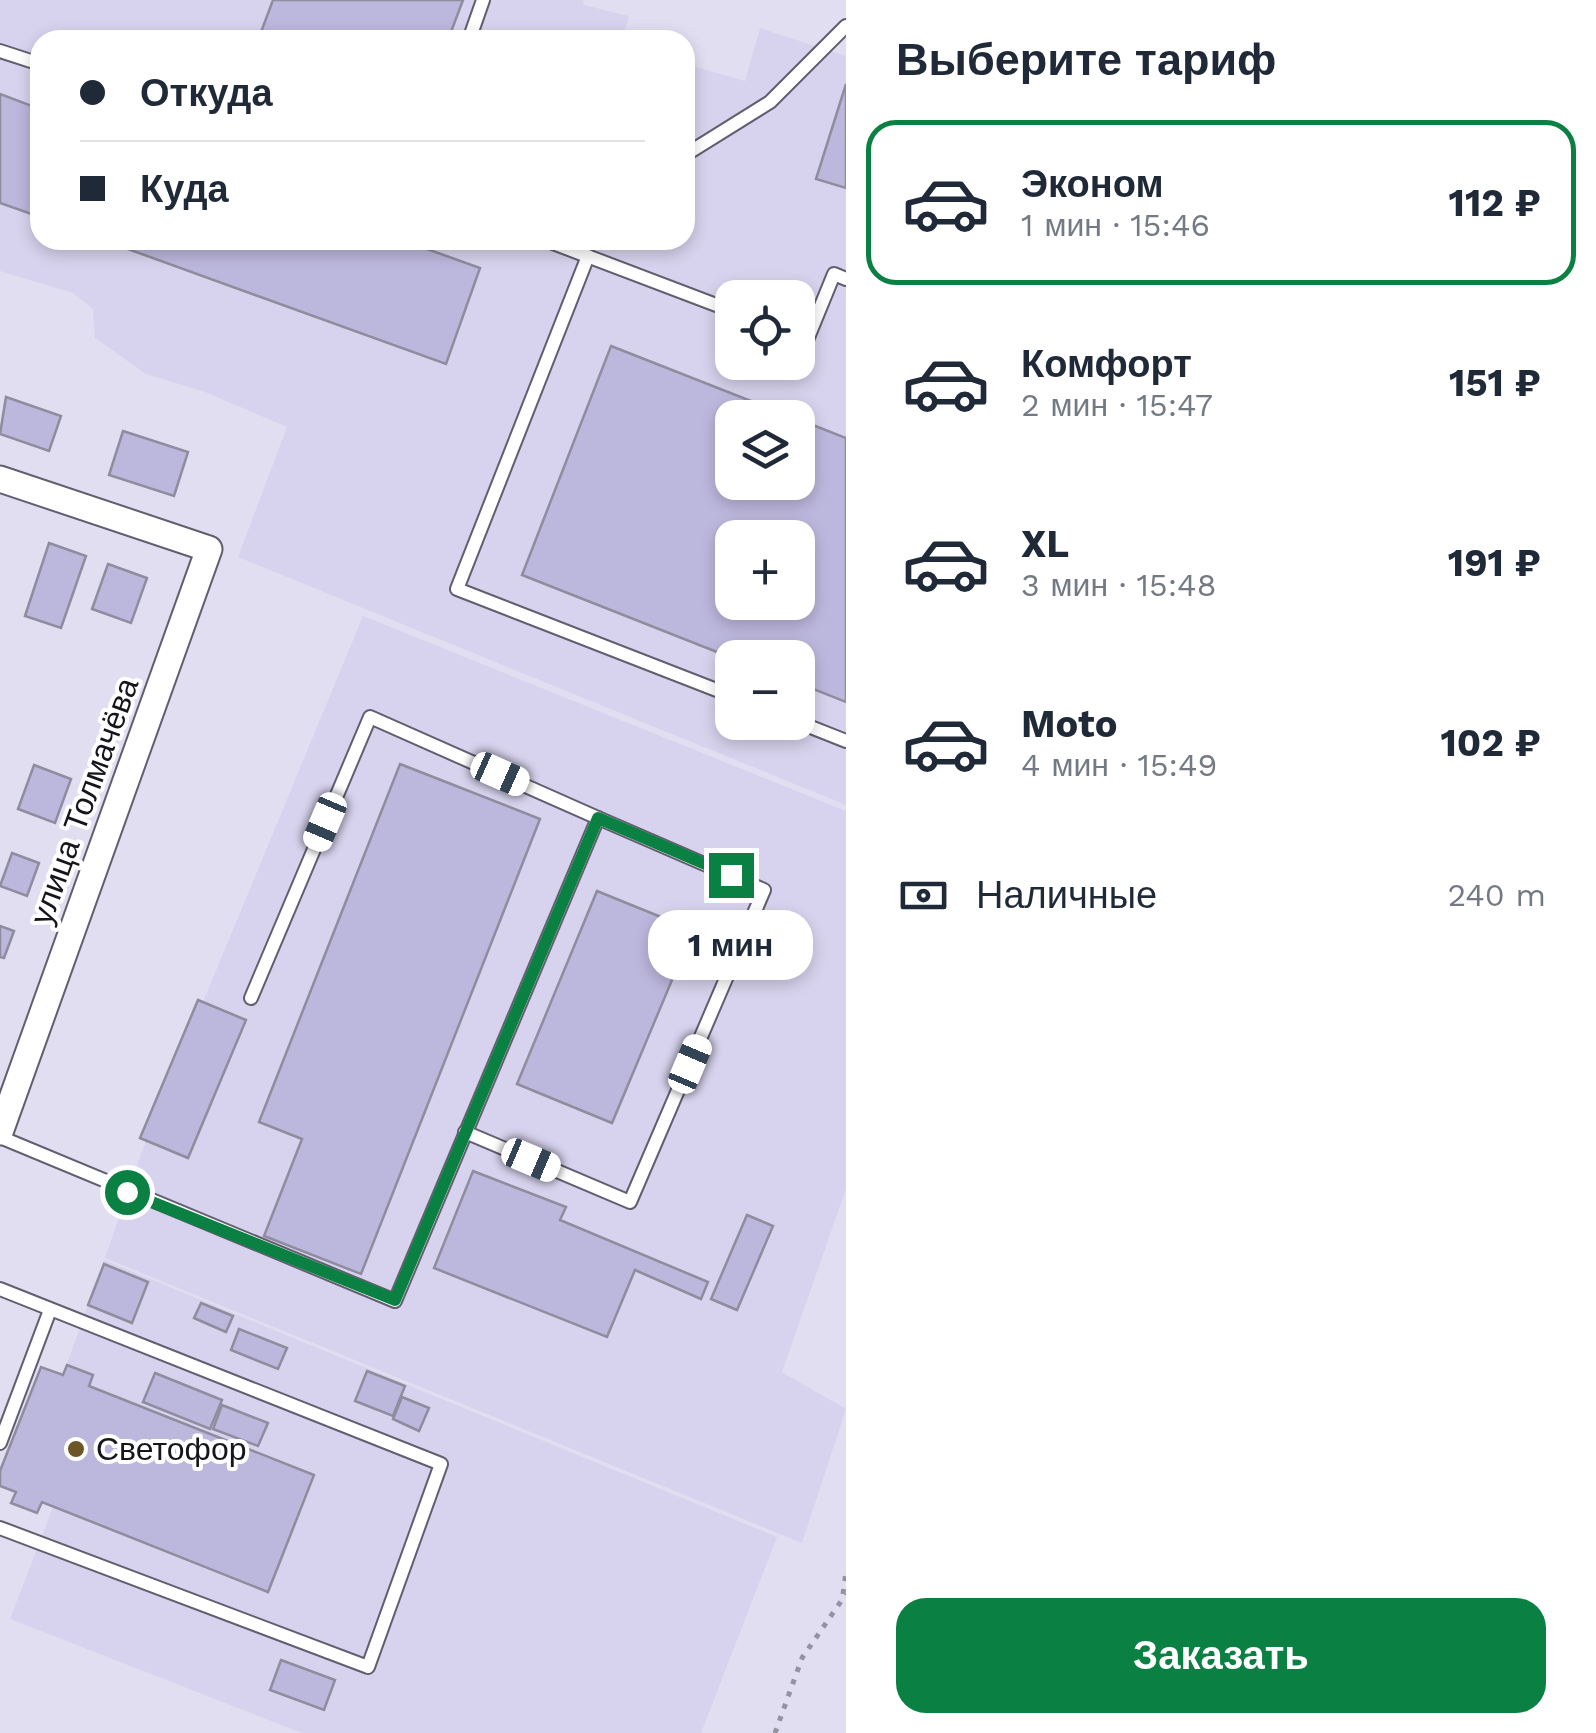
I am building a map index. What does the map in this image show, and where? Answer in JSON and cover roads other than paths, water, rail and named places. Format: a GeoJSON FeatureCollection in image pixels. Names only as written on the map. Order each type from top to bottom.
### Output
{"type":"FeatureCollection","features":[{"type":"Feature","properties":{"kind":"street","name":"улица Толмачёва"},"geometry":{"type":"LineString","coordinates":[[0,479],[209,549],[0,1135]]}},
{"type":"Feature","properties":{"kind":"lane"},"geometry":{"type":"LineString","coordinates":[[473,30],[484,0]]}},
{"type":"Feature","properties":{"kind":"lane"},"geometry":{"type":"LineString","coordinates":[[695,149],[770,102],[846,26]]}},
{"type":"Feature","properties":{"kind":"lane"},"geometry":{"type":"LineString","coordinates":[[0,51],[30,61]]}},
{"type":"Feature","properties":{"kind":"lane"},"geometry":{"type":"LineString","coordinates":[[572,250],[715,305]]}},
{"type":"Feature","properties":{"kind":"lane"},"geometry":{"type":"LineString","coordinates":[[588,256],[458,589],[715,689]]}},
{"type":"Feature","properties":{"kind":"lane"},"geometry":{"type":"LineString","coordinates":[[815,320],[834,274],[846,279]]}},
{"type":"Feature","properties":{"kind":"lane"},"geometry":{"type":"LineString","coordinates":[[251,998],[370,717],[764,890],[630,1202],[465,1132]]}},
{"type":"Feature","properties":{"kind":"lane"},"geometry":{"type":"LineString","coordinates":[[815,728],[846,740]]}},
{"type":"Feature","properties":{"kind":"lane"},"geometry":{"type":"LineString","coordinates":[[0,1135],[395,1300],[598,818]]}},
{"type":"Feature","properties":{"kind":"lane"},"geometry":{"type":"LineString","coordinates":[[0,1289],[441,1464],[368,1667],[0,1528]]}},
{"type":"Feature","properties":{"kind":"lane"},"geometry":{"type":"LineString","coordinates":[[0,1443],[50,1310]]}},
{"type":"Feature","properties":{"kind":"place","name":"Светофор"},"geometry":{"type":"Point","coordinates":[76,1449]}}]}
